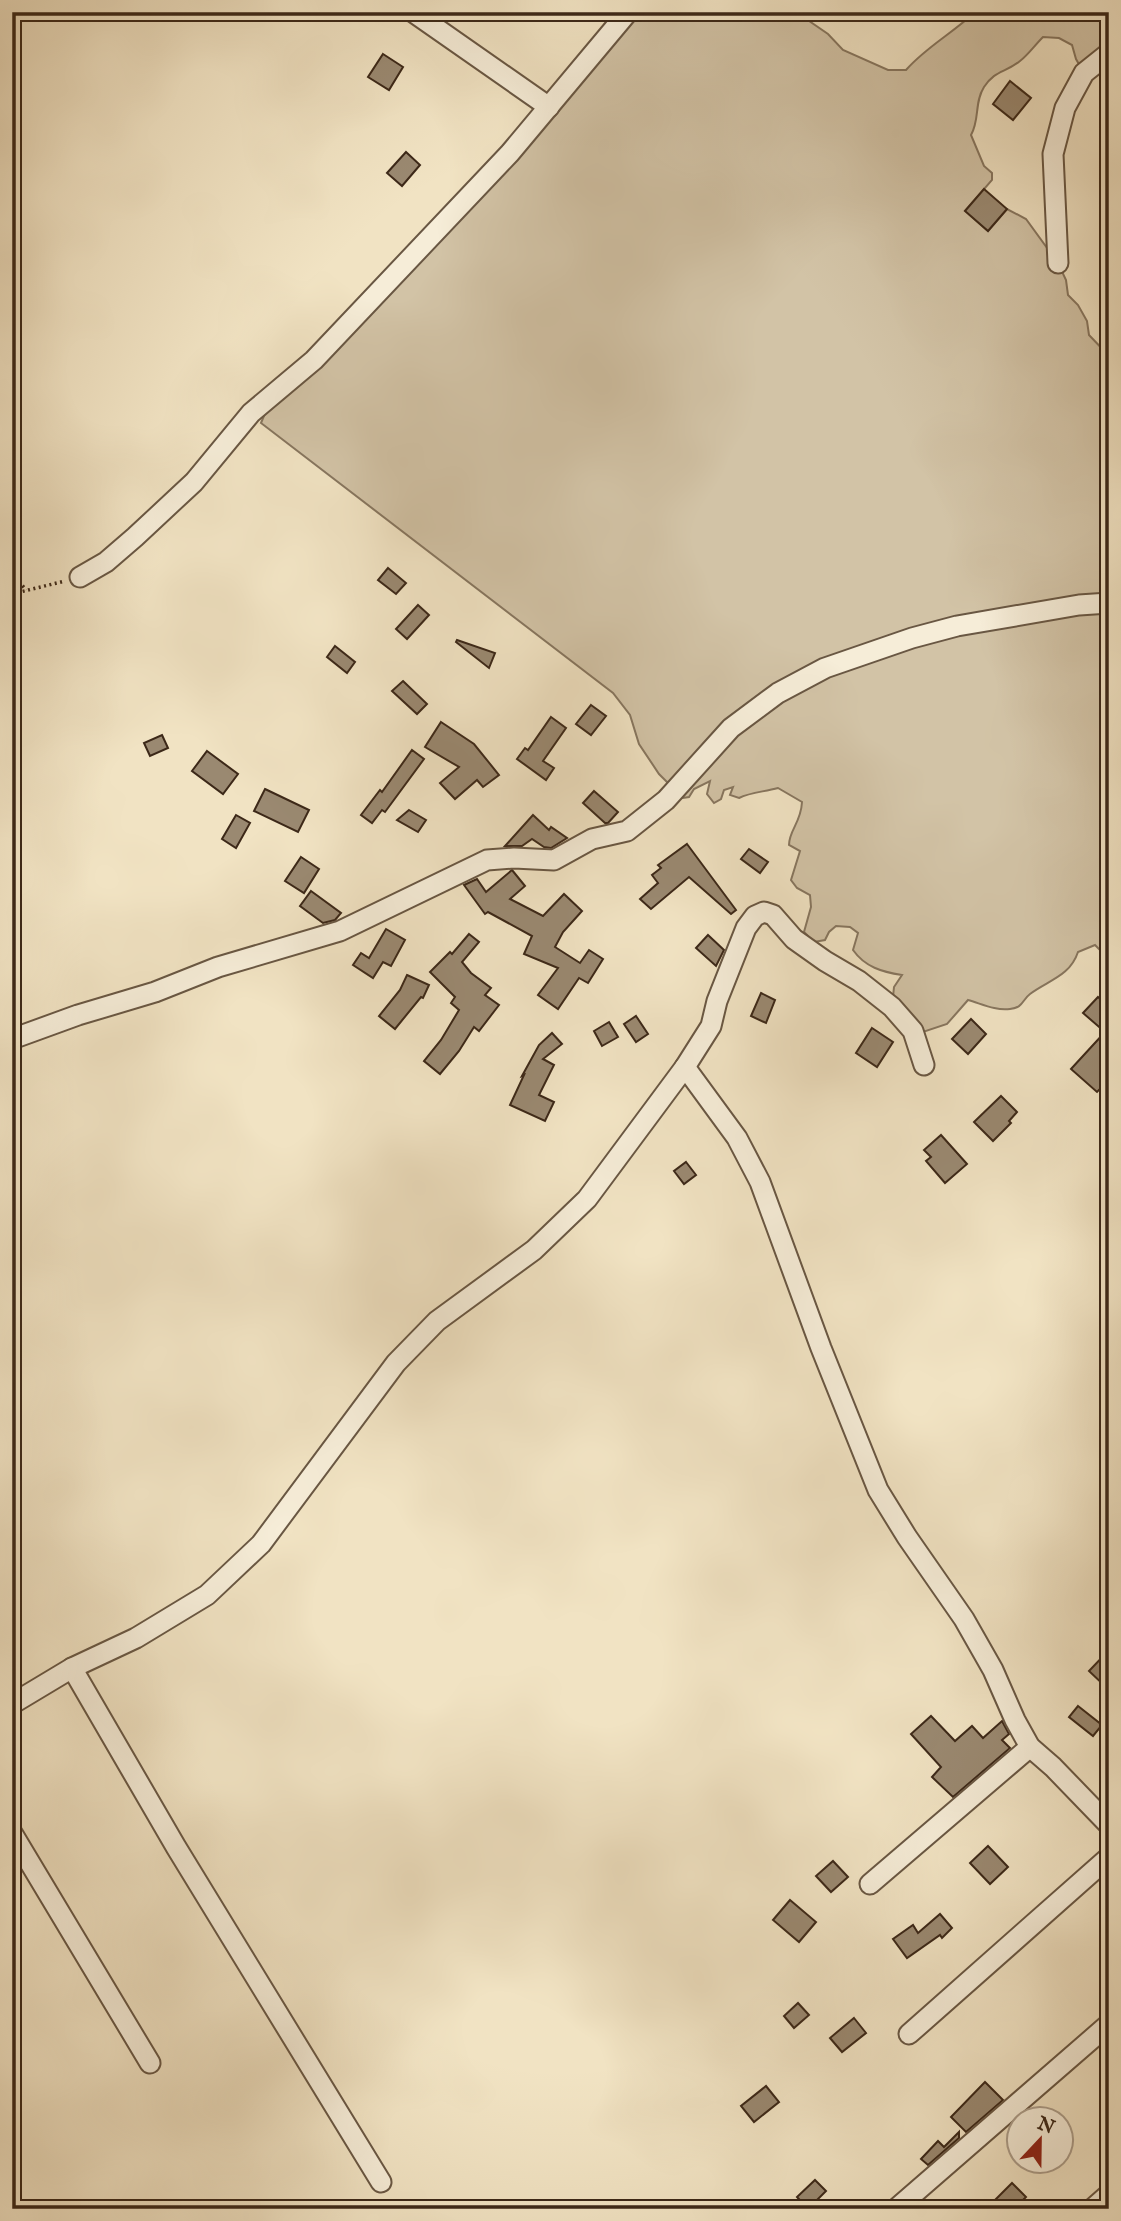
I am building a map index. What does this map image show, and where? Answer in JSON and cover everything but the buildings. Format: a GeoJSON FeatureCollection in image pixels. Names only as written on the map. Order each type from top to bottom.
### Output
{"type":"FeatureCollection","features":[{"type":"Feature","properties":{"kind":"street"},"geometry":{"type":"LineString","coordinates":[[413,12],[549,107]]}},
{"type":"Feature","properties":{"kind":"street"},"geometry":{"type":"LineString","coordinates":[[80,577],[106,562],[125,546],[194,482],[251,413],[314,360],[510,153],[628,12]]}},
{"type":"Feature","properties":{"kind":"street"},"geometry":{"type":"LineString","coordinates":[[1058,263],[1053,154],[1065,108],[1084,73],[1109,53]]}},
{"type":"Feature","properties":{"kind":"street"},"geometry":{"type":"LineString","coordinates":[[12,1039],[78,1015],[155,992],[218,967],[340,931],[487,860],[554,860],[592,839],[627,831],[666,800],[731,728],[778,693],[825,668],[912,638],[957,626],[1079,605],[1109,603]]}},
{"type":"Feature","properties":{"kind":"street"},"geometry":{"type":"LineString","coordinates":[[12,1704],[72,1668],[136,1638],[207,1595],[261,1544],[396,1363],[437,1321],[534,1250],[587,1199],[685,1067],[711,1026],[717,1001],[746,928],[755,916],[764,912],[773,915],[794,939],[824,961],[859,981],[892,1007],[912,1031],[924,1065]]}},
{"type":"Feature","properties":{"kind":"street"},"geometry":{"type":"LineString","coordinates":[[685,1067],[737,1138],[760,1182],[821,1348],[878,1490],[964,1619],[993,1670],[1030,1747],[1109,1825]]}},
{"type":"Feature","properties":{"kind":"street"},"geometry":{"type":"LineString","coordinates":[[72,1668],[176,1847],[381,2182]]}},
{"type":"Feature","properties":{"kind":"street"},"geometry":{"type":"LineString","coordinates":[[870,1884],[1030,1747]]}},
{"type":"Feature","properties":{"kind":"street"},"geometry":{"type":"LineString","coordinates":[[12,1833],[150,2063]]}},
{"type":"Feature","properties":{"kind":"street"},"geometry":{"type":"LineString","coordinates":[[909,2034],[1109,1857]]}},
{"type":"Feature","properties":{"kind":"street"},"geometry":{"type":"LineString","coordinates":[[896,2209],[1109,2024]]}},
{"type":"Feature","properties":{"kind":"street"},"geometry":{"type":"LineString","coordinates":[[1092,2209],[1109,2194]]}},
{"type":"Feature","properties":{"kind":"path"},"geometry":{"type":"LineString","coordinates":[[12,573],[26,590]]}},
{"type":"Feature","properties":{"kind":"path"},"geometry":{"type":"LineString","coordinates":[[12,594],[80,577]]}},
{"type":"Feature","properties":{"kind":"shaded area"},"geometry":{"type":"Polygon","coordinates":[[[628,12],[796,12],[828,34],[843,50],[888,70],[906,70],[975,12],[1109,12],[1109,53],[1084,73],[1072,45],[1059,38],[1043,37],[1023,59],[996,74],[984,87],[971,135],[984,166],[992,173],[992,180],[965,211],[988,231],[1007,209],[1026,219],[1058,263],[1066,280],[1068,295],[1078,305],[1087,321],[1089,335],[1109,356],[1109,968],[1104,966],[1102,952],[1095,945],[1078,952],[1070,967],[1030,994],[1017,1007],[1000,1009],[968,1000],[947,1024],[923,1032],[892,1007],[894,987],[902,975],[875,968],[863,961],[853,950],[858,933],[850,927],[836,926],[825,940],[814,942],[804,932],[811,907],[810,895],[797,888],[791,880],[800,851],[789,845],[802,802],[778,788],[739,798],[730,795],[733,787],[724,790],[721,799],[714,803],[707,794],[710,781],[694,789],[689,797],[683,798],[659,774],[639,744],[630,715],[613,693],[261,423],[266,411],[628,12]]]}}]}
